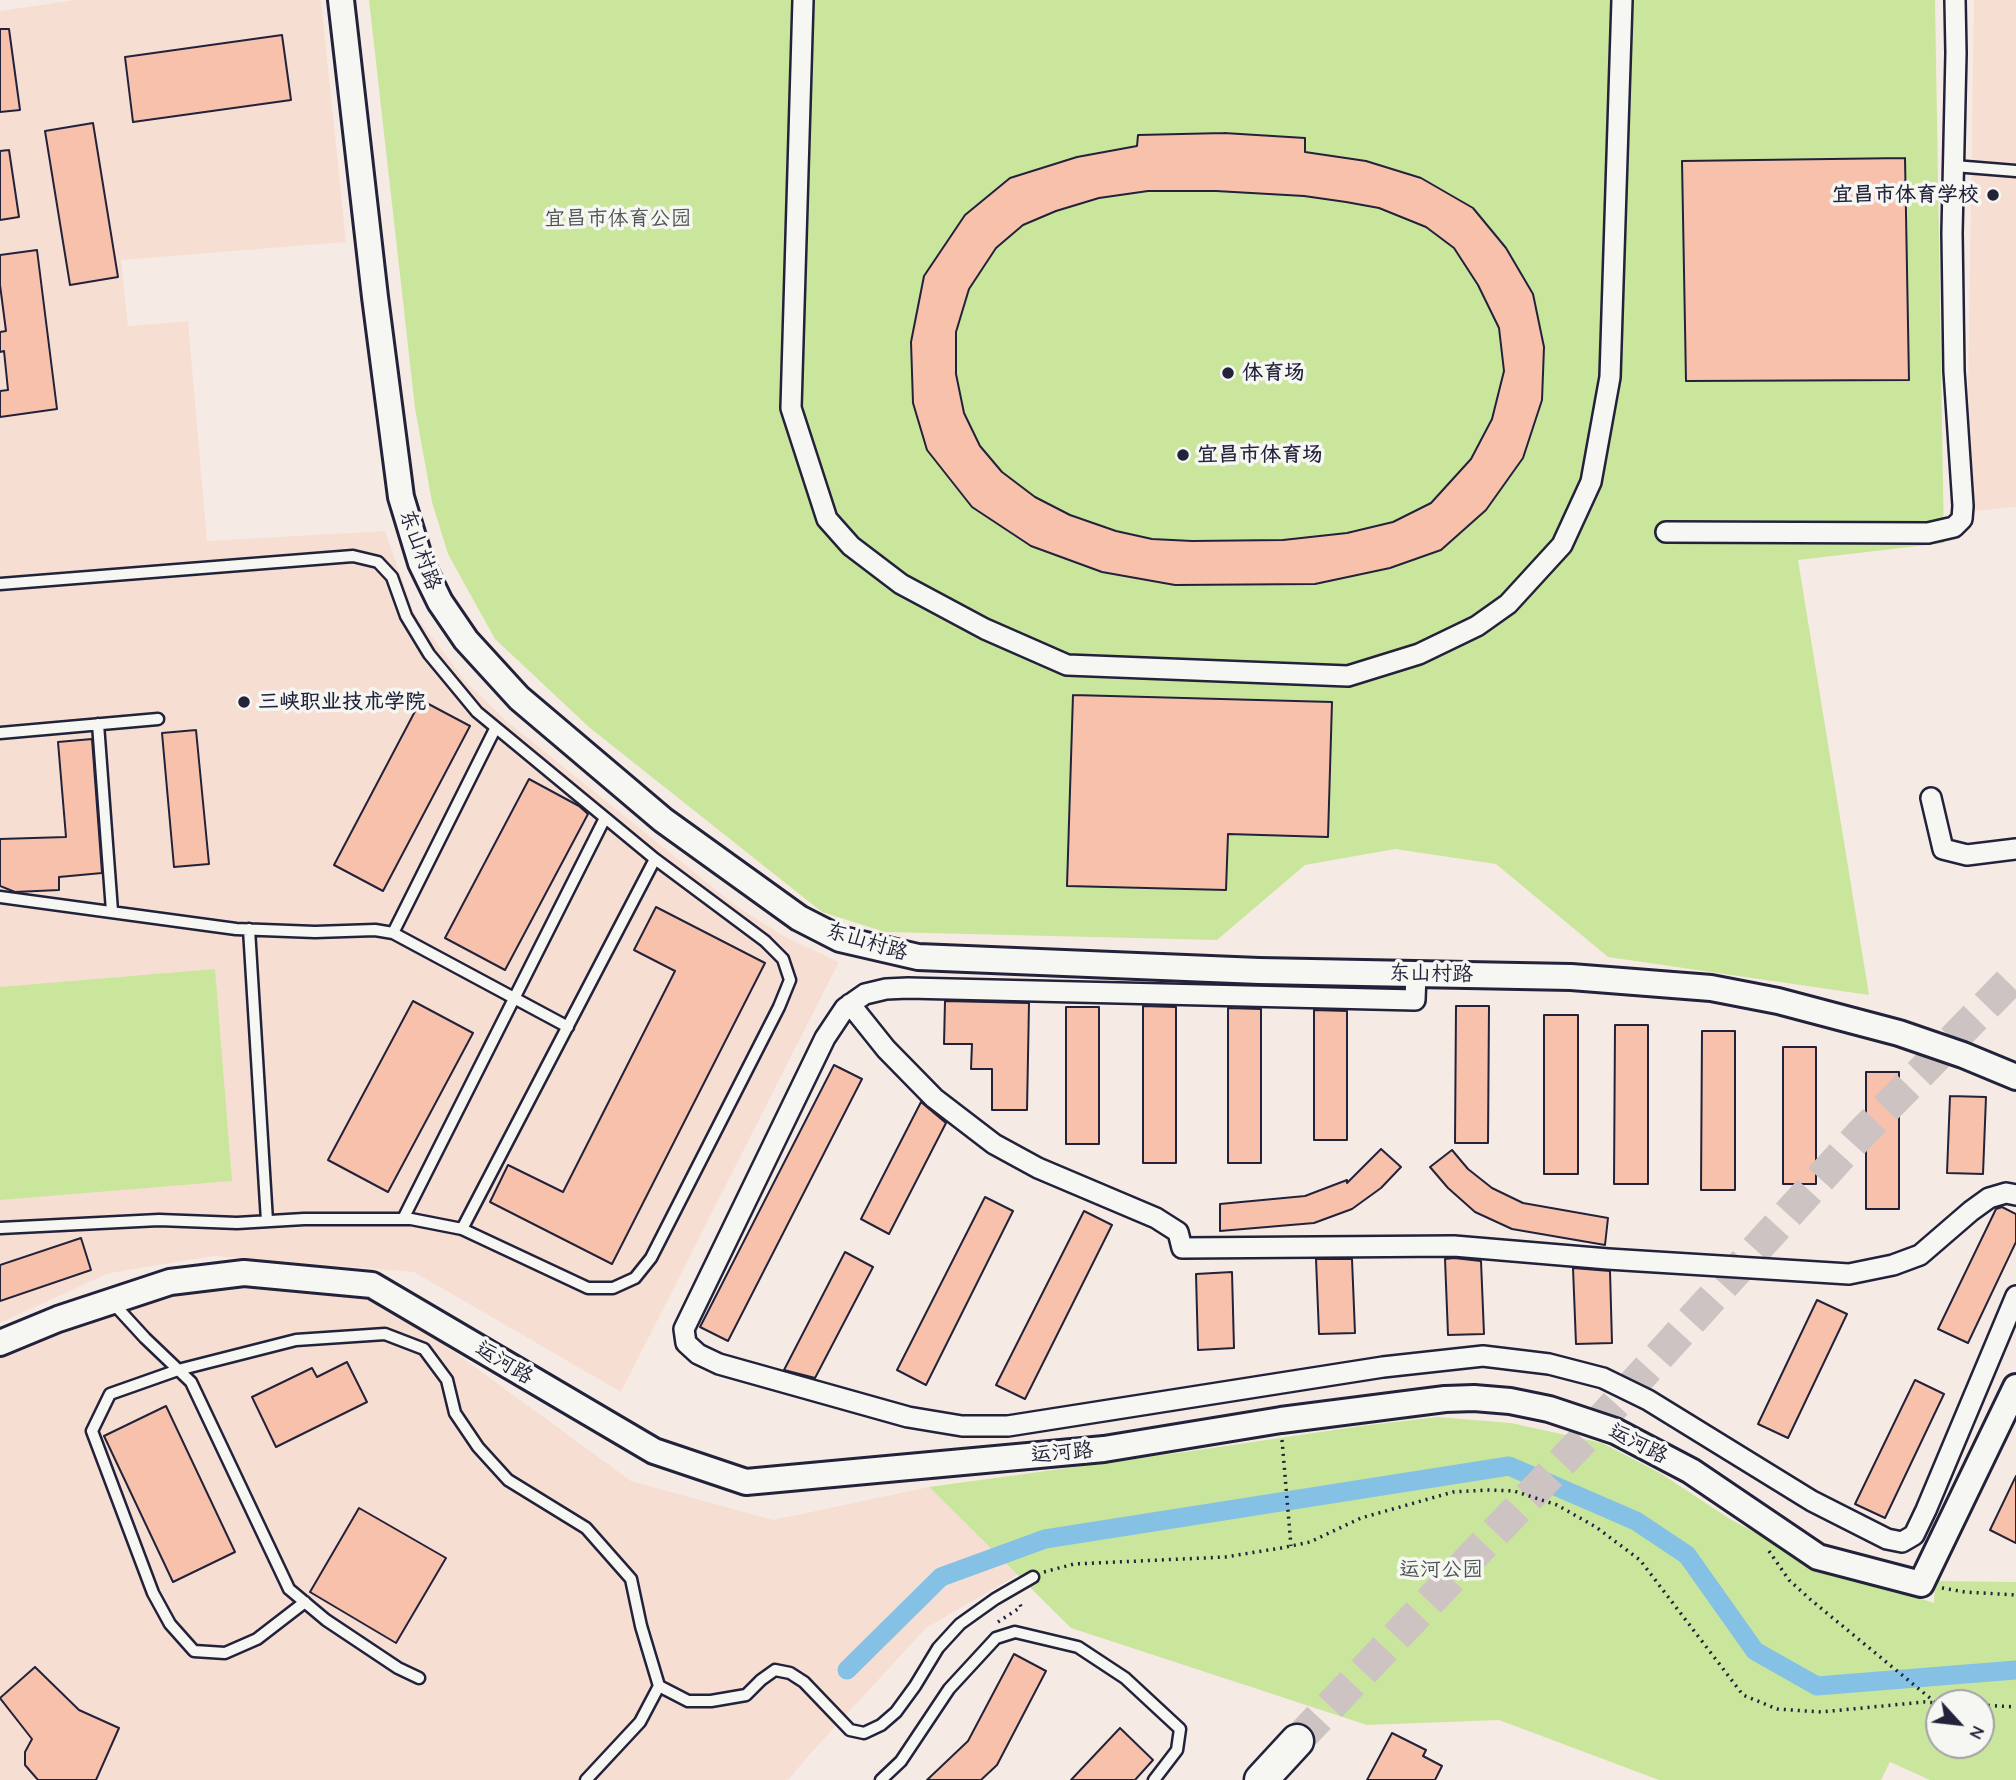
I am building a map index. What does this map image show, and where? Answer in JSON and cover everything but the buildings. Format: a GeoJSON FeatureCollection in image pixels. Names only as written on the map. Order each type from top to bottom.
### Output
{"type":"FeatureCollection","features":[{"type":"Feature","properties":{"kind":"main road"},"geometry":{"type":"LineString","coordinates":[[1261,1780],[1297,1741]]}},
{"type":"Feature","properties":{"kind":"street","name":"东山村路"},"geometry":{"type":"LineString","coordinates":[[341,0],[401,497],[421,564],[440,602],[467,640],[519,698],[663,820],[799,918],[840,939],[918,957],[1259,971],[1572,977],[1711,988],[1778,1001],[1899,1033],[2016,1077]]}},
{"type":"Feature","properties":{"kind":"street"},"geometry":{"type":"LineString","coordinates":[[803,0],[791,408],[827,519],[851,546],[901,584],[985,629],[1067,665],[1348,676],[1419,654],[1477,626],[1507,604],[1562,545],[1591,482],[1611,377],[1622,0]]}},
{"type":"Feature","properties":{"kind":"street"},"geometry":{"type":"LineString","coordinates":[[1666,532],[1928,533],[1954,527],[1962,519],[1954,371],[1952,233],[1955,0]]}},
{"type":"Feature","properties":{"kind":"street"},"geometry":{"type":"LineString","coordinates":[[1931,798],[1943,849],[1967,855],[2016,849]]}},
{"type":"Feature","properties":{"kind":"street"},"geometry":{"type":"LineString","coordinates":[[1416,974],[1415,1000],[908,988],[864,994],[845,1008],[825,1038],[684,1329],[686,1343],[698,1354],[719,1364],[908,1417],[962,1426],[1008,1426],[1383,1367],[1483,1356],[1549,1364],[1604,1378],[1648,1400],[1812,1501],[1887,1539],[1902,1542],[1914,1535],[1926,1510],[2016,1296]]}},
{"type":"Feature","properties":{"kind":"street"},"geometry":{"type":"LineString","coordinates":[[850,1004],[886,1049],[934,1098],[994,1144],[1038,1168],[1156,1218],[1178,1232],[1182,1248],[1454,1246],[1608,1259],[1849,1273],[1893,1265],[1920,1255],[1989,1198],[2006,1193],[2016,1195]]}},
{"type":"Feature","properties":{"kind":"street","name":"运河路"},"geometry":{"type":"LineString","coordinates":[[0,1343],[58,1319],[170,1282],[244,1273],[372,1285],[654,1451],[746,1482],[1104,1449],[1281,1420],[1445,1399],[1510,1401],[1549,1409],[1615,1431],[1691,1471],[1818,1557],[1921,1584]]}},
{"type":"Feature","properties":{"kind":"street"},"geometry":{"type":"LineString","coordinates":[[1921,1584],[2016,1387]]}},
{"type":"Feature","properties":{"kind":"lane"},"geometry":{"type":"LineString","coordinates":[[1954,166],[2016,171]]}},
{"type":"Feature","properties":{"kind":"lane"},"geometry":{"type":"LineString","coordinates":[[0,584],[353,556],[378,562],[392,578],[406,616],[429,654],[477,712],[655,859],[765,941],[783,959],[790,980],[779,1007],[651,1258],[635,1278],[613,1287],[588,1288],[462,1229],[411,1219],[237,1223],[159,1220],[0,1228]]}},
{"type":"Feature","properties":{"kind":"lane"},"geometry":{"type":"LineString","coordinates":[[0,733],[158,719]]}},
{"type":"Feature","properties":{"kind":"lane"},"geometry":{"type":"LineString","coordinates":[[98,724],[112,911]]}},
{"type":"Feature","properties":{"kind":"lane"},"geometry":{"type":"LineString","coordinates":[[393,933],[495,729]]}},
{"type":"Feature","properties":{"kind":"lane"},"geometry":{"type":"LineString","coordinates":[[403,1219],[605,818]]}},
{"type":"Feature","properties":{"kind":"lane"},"geometry":{"type":"LineString","coordinates":[[462,1229],[655,859]]}},
{"type":"Feature","properties":{"kind":"lane"},"geometry":{"type":"LineString","coordinates":[[0,897],[249,929],[315,932],[376,930],[393,933],[568,1027]]}},
{"type":"Feature","properties":{"kind":"lane"},"geometry":{"type":"LineString","coordinates":[[249,929],[267,1221]]}},
{"type":"Feature","properties":{"kind":"lane"},"geometry":{"type":"LineString","coordinates":[[112,1301],[145,1338],[191,1382],[289,1589],[326,1620],[398,1668],[419,1678]]}},
{"type":"Feature","properties":{"kind":"lane"},"geometry":{"type":"LineString","coordinates":[[305,1602],[257,1639],[225,1653],[194,1651],[170,1624],[153,1594],[92,1431],[110,1394],[178,1370],[296,1340],[385,1334],[424,1349],[447,1380],[455,1413],[478,1447],[508,1480],[586,1528],[631,1579],[641,1626],[659,1686],[640,1722],[586,1780]]}},
{"type":"Feature","properties":{"kind":"lane"},"geometry":{"type":"LineString","coordinates":[[659,1686],[688,1701],[710,1701],[747,1695],[775,1671],[790,1673],[804,1682],[850,1730],[864,1733],[881,1725],[896,1712],[938,1647],[960,1624],[1033,1577]]}},
{"type":"Feature","properties":{"kind":"lane"},"geometry":{"type":"LineString","coordinates":[[881,1780],[901,1761],[949,1689],[996,1638],[1015,1632],[1078,1647],[1125,1678],[1180,1729],[1177,1750],[1154,1780]]}},
{"type":"Feature","properties":{"kind":"path"},"geometry":{"type":"LineString","coordinates":[[1283,1460],[1291,1544]]}},
{"type":"Feature","properties":{"kind":"path"},"geometry":{"type":"LineString","coordinates":[[996,1638],[996,1623],[1021,1607],[1018,1602],[1044,1588],[1033,1577],[1044,1572],[1074,1564],[1225,1557],[1310,1542],[1361,1518],[1453,1492],[1514,1491],[1557,1505],[1597,1527],[1640,1560],[1744,1695],[1777,1709],[1821,1712],[1925,1702]]}},
{"type":"Feature","properties":{"kind":"path"},"geometry":{"type":"LineString","coordinates":[[1752,1514],[1773,1558],[1789,1580],[1925,1693]]}},
{"type":"Feature","properties":{"kind":"path"},"geometry":{"type":"LineString","coordinates":[[1921,1584],[1965,1592],[2016,1595]]}},
{"type":"Feature","properties":{"kind":"path"},"geometry":{"type":"LineString","coordinates":[[1995,1706],[2016,1707]]}},
{"type":"Feature","properties":{"kind":"shaded area","name":"三峡职业技术学院"},"geometry":{"type":"Polygon","coordinates":[[[75,0],[321,0],[346,242],[121,260],[128,326],[188,321],[207,541],[385,531],[414,613],[465,681],[509,723],[736,906],[787,938],[839,962],[621,1392],[414,1272],[214,1256],[109,1273],[0,1323],[0,11],[75,0]]]}},
{"type":"Feature","properties":{"kind":"shaded area","name":"宜昌市体育学校"},"geometry":{"type":"Polygon","coordinates":[[[1974,0],[2016,0],[2016,507],[1975,511],[1968,390],[1974,0]]]}},
{"type":"Feature","properties":{"kind":"shaded area"},"geometry":{"type":"Polygon","coordinates":[[[243,1278],[371,1291],[631,1481],[773,1520],[929,1487],[1017,1575],[926,1628],[788,1780],[0,1780],[0,1349],[127,1302],[243,1278]]]}},
{"type":"Feature","properties":{"kind":"green space","name":"宜昌市体育场"},"geometry":{"type":"Polygon","coordinates":[[[369,0],[1935,0],[1944,543],[1798,560],[1869,995],[1608,957],[1496,864],[1395,849],[1305,865],[1217,940],[885,932],[822,912],[590,728],[495,639],[448,554],[432,502],[415,408],[369,0]]]}},
{"type":"Feature","properties":{"kind":"green space"},"geometry":{"type":"Polygon","coordinates":[[[215,969],[232,1181],[0,1200],[0,987],[215,969]]]}},
{"type":"Feature","properties":{"kind":"green space","name":"运河公园"},"geometry":{"type":"Polygon","coordinates":[[[1438,1417],[1511,1423],[1602,1443],[1660,1473],[1730,1519],[1821,1568],[1934,1603],[1935,1581],[2016,1582],[2016,1780],[1930,1780],[1890,1762],[1881,1780],[1659,1780],[1499,1720],[1367,1725],[1071,1628],[929,1487],[1438,1417]]]}},
{"type":"Feature","properties":{"kind":"waterway"},"geometry":{"type":"LineString","coordinates":[[847,1670],[941,1577],[1045,1539],[1509,1466],[1636,1521],[1687,1555],[1755,1651],[1817,1686],[2016,1670]]}},
{"type":"Feature","properties":{"kind":"tunnel"},"geometry":{"type":"LineString","coordinates":[[1297,1741],[1581,1442],[1858,1137],[2016,975]]}},
{"type":"Feature","properties":{"kind":"place","name":"宜昌市体育学校"},"geometry":{"type":"Point","coordinates":[1993,195]}},
{"type":"Feature","properties":{"kind":"place","name":"体育场"},"geometry":{"type":"Point","coordinates":[1228,373]}},
{"type":"Feature","properties":{"kind":"place","name":"宜昌市体育场"},"geometry":{"type":"Point","coordinates":[1183,455]}},
{"type":"Feature","properties":{"kind":"place","name":"三峡职业技术学院"},"geometry":{"type":"Point","coordinates":[244,702]}},
{"type":"Feature","properties":{"kind":"park label","name":"宜昌市体育公园"},"geometry":{"type":"Point","coordinates":[618,219]}}]}
